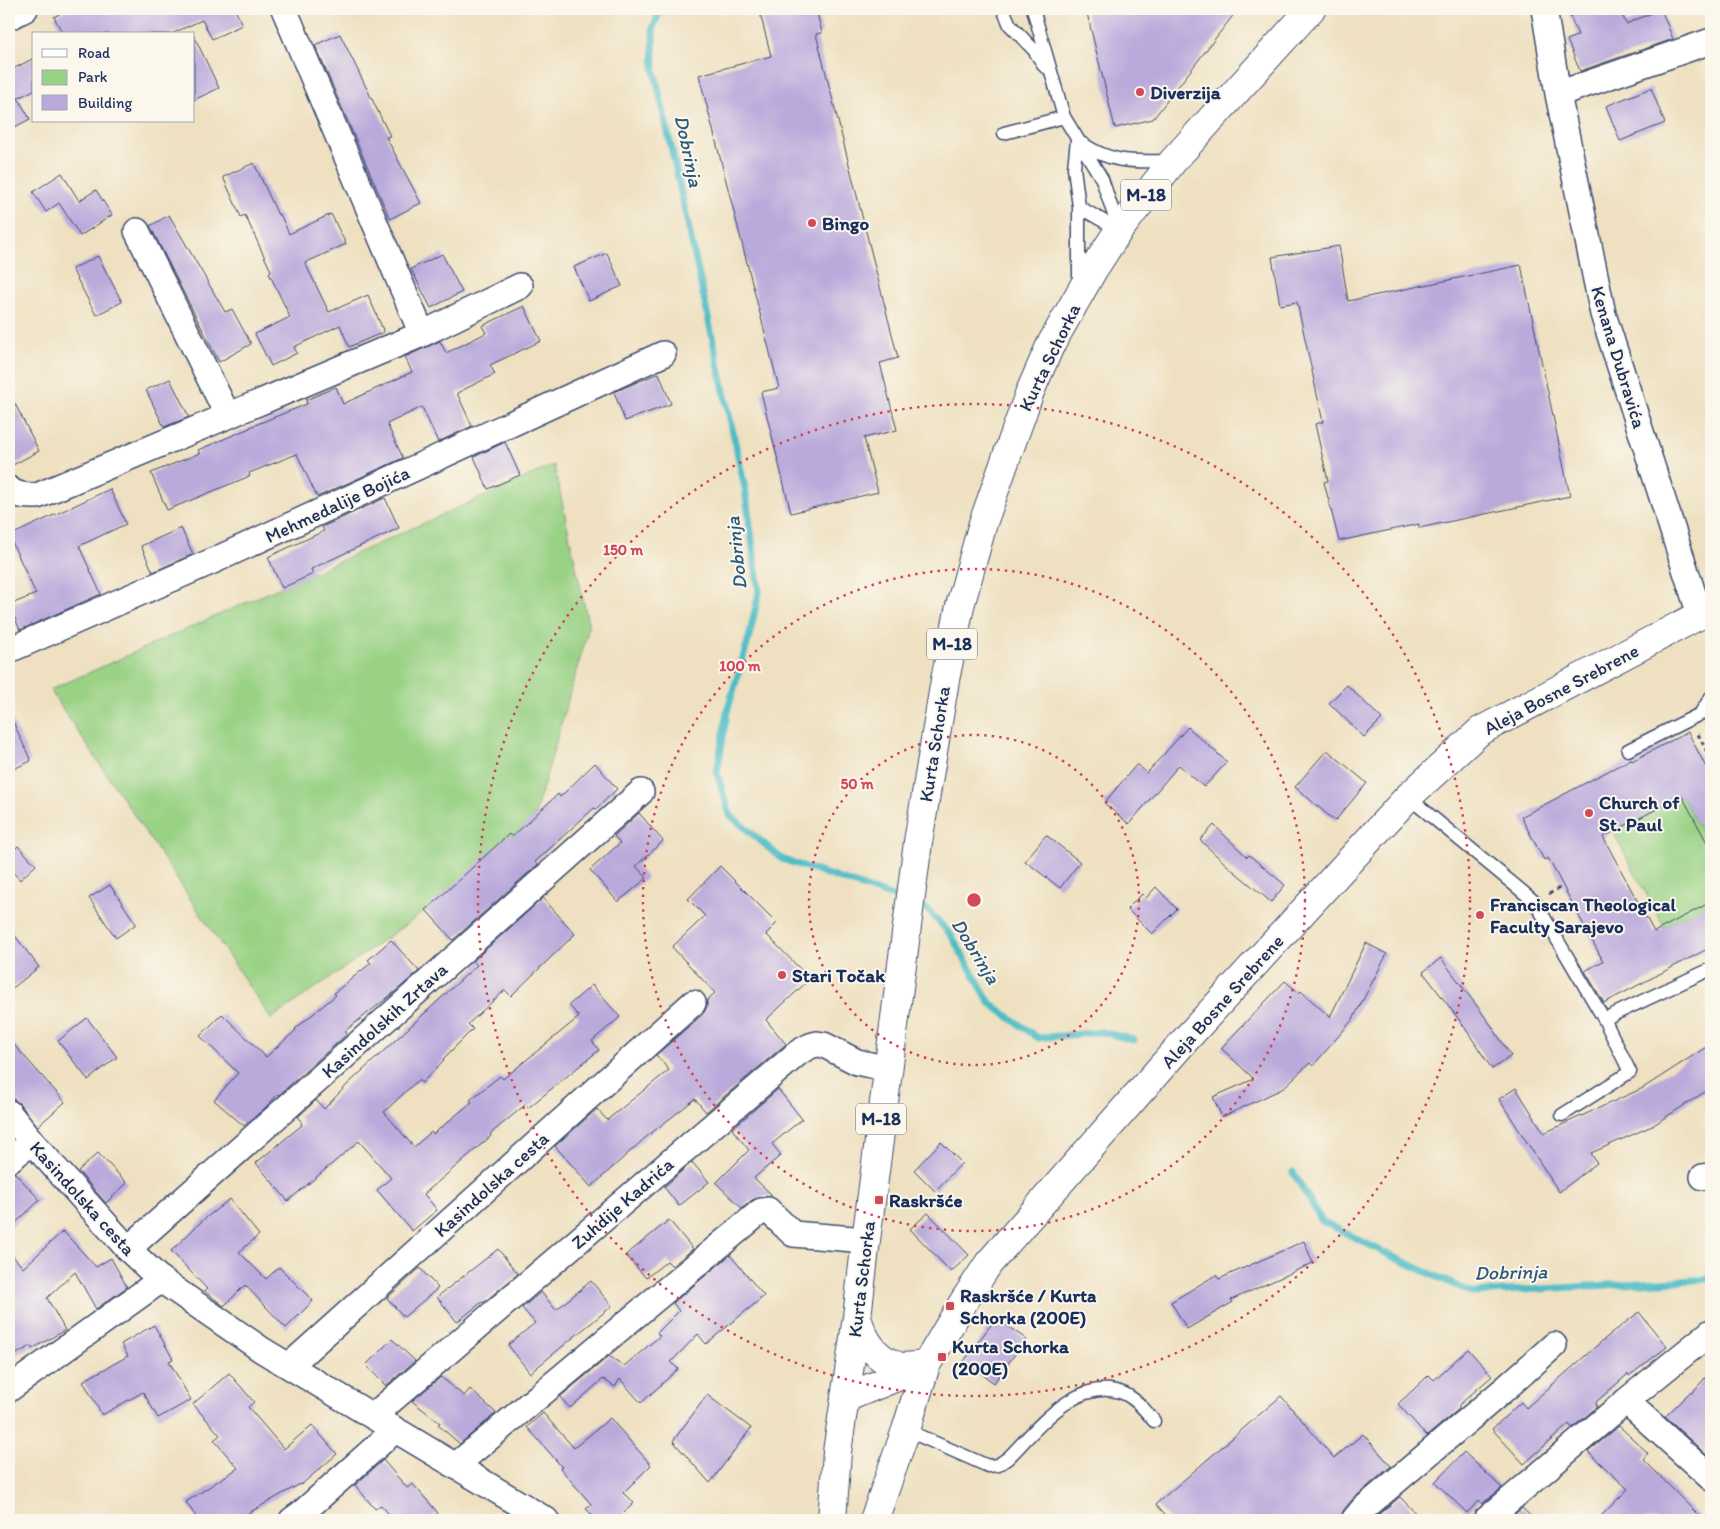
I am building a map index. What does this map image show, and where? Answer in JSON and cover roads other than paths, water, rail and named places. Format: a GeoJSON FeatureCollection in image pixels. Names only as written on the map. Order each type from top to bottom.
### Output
{"type":"FeatureCollection","features":[{"type":"Feature","properties":{"kind":"main road","name":"Kurta Schorka"},"geometry":{"type":"LineString","coordinates":[[832,1520],[837,1452],[858,1317],[866,1240],[918,842],[944,680],[960,606],[984,523],[1029,394],[1050,346],[1119,230],[1173,161],[1311,9]]}},
{"type":"Feature","properties":{"kind":"main road","name":"Aleja Bosne Srebrene"},"geometry":{"type":"LineString","coordinates":[[874,1520],[906,1430],[926,1365],[964,1301],[989,1263],[1187,1038],[1408,798],[1480,731],[1706,612]]}},
{"type":"Feature","properties":{"kind":"main road"},"geometry":{"type":"LineString","coordinates":[[858,1317],[862,1334],[871,1348],[884,1359],[900,1366],[926,1365]]}},
{"type":"Feature","properties":{"kind":"main road"},"geometry":{"type":"LineString","coordinates":[[845,1398],[926,1365]]}},
{"type":"Feature","properties":{"kind":"street"},"geometry":{"type":"LineString","coordinates":[[9,17],[26,9]]}},
{"type":"Feature","properties":{"kind":"street"},"geometry":{"type":"LineString","coordinates":[[284,9],[422,334]]}},
{"type":"Feature","properties":{"kind":"street","name":"Kenana Dubravića"},"geometry":{"type":"LineString","coordinates":[[1544,9],[1558,94],[1603,314],[1706,612]]}},
{"type":"Feature","properties":{"kind":"street"},"geometry":{"type":"LineString","coordinates":[[1558,94],[1711,41]]}},
{"type":"Feature","properties":{"kind":"street"},"geometry":{"type":"LineString","coordinates":[[137,231],[228,416]]}},
{"type":"Feature","properties":{"kind":"street"},"geometry":{"type":"LineString","coordinates":[[9,489],[12,492],[25,496],[37,496],[422,334],[520,286]]}},
{"type":"Feature","properties":{"kind":"street","name":"Mehmedalije Bojića"},"geometry":{"type":"LineString","coordinates":[[9,650],[215,560],[663,354]]}},
{"type":"Feature","properties":{"kind":"street","name":"Kasindolskih Zrtava"},"geometry":{"type":"LineString","coordinates":[[128,1249],[641,792]]}},
{"type":"Feature","properties":{"kind":"street","name":"Kasindolska cesta"},"geometry":{"type":"LineString","coordinates":[[289,1366],[693,1003]]}},
{"type":"Feature","properties":{"kind":"street","name":"Zuhdije Kadrića"},"geometry":{"type":"LineString","coordinates":[[372,1416],[799,1052],[816,1044],[824,1045],[857,1062],[888,1069]]}},
{"type":"Feature","properties":{"kind":"street","name":"Kasindolska cesta"},"geometry":{"type":"LineString","coordinates":[[9,1112],[32,1142],[128,1249],[160,1280],[262,1350],[546,1520]]}},
{"type":"Feature","properties":{"kind":"street"},"geometry":{"type":"LineString","coordinates":[[9,1160],[32,1142]]}},
{"type":"Feature","properties":{"kind":"street"},"geometry":{"type":"LineString","coordinates":[[455,1466],[762,1212],[768,1210],[773,1213],[794,1234],[866,1240]]}},
{"type":"Feature","properties":{"kind":"street"},"geometry":{"type":"LineString","coordinates":[[9,1388],[160,1280]]}},
{"type":"Feature","properties":{"kind":"street"},"geometry":{"type":"LineString","coordinates":[[1486,1520],[1626,1401],[1711,1332]]}},
{"type":"Feature","properties":{"kind":"street"},"geometry":{"type":"LineString","coordinates":[[1354,1520],[1363,1509],[1507,1388],[1554,1345]]}},
{"type":"Feature","properties":{"kind":"street"},"geometry":{"type":"LineString","coordinates":[[1626,1401],[1711,1478]]}},
{"type":"Feature","properties":{"kind":"street"},"geometry":{"type":"LineString","coordinates":[[292,1520],[304,1512],[395,1430]]}},
{"type":"Feature","properties":{"kind":"lane"},"geometry":{"type":"LineString","coordinates":[[1003,9],[1010,25],[1034,50],[1052,76]]}},
{"type":"Feature","properties":{"kind":"lane"},"geometry":{"type":"LineString","coordinates":[[1033,9],[1064,117],[1102,179],[1119,230]]}},
{"type":"Feature","properties":{"kind":"lane"},"geometry":{"type":"LineString","coordinates":[[1004,133],[1064,117]]}},
{"type":"Feature","properties":{"kind":"lane"},"geometry":{"type":"LineString","coordinates":[[1077,140],[1097,153],[1118,160],[1173,161]]}},
{"type":"Feature","properties":{"kind":"lane"},"geometry":{"type":"LineString","coordinates":[[1077,140],[1074,168],[1079,207],[1079,296]]}},
{"type":"Feature","properties":{"kind":"lane"},"geometry":{"type":"LineString","coordinates":[[1079,207],[1119,230]]}},
{"type":"Feature","properties":{"kind":"lane"},"geometry":{"type":"LineString","coordinates":[[1628,750],[1691,720],[1700,714],[1711,697]]}},
{"type":"Feature","properties":{"kind":"lane"},"geometry":{"type":"LineString","coordinates":[[1408,798],[1535,902],[1604,1020],[1630,1072],[1562,1115]]}},
{"type":"Feature","properties":{"kind":"lane"},"geometry":{"type":"LineString","coordinates":[[1604,1020],[1711,969]]}},
{"type":"Feature","properties":{"kind":"lane"},"geometry":{"type":"LineString","coordinates":[[906,1430],[988,1466],[998,1465],[1008,1458],[1058,1408],[1090,1392],[1108,1389],[1127,1395],[1142,1406],[1154,1420]]}},
{"type":"Feature","properties":{"kind":"waterway","name":"Dobrinja"},"geometry":{"type":"LineString","coordinates":[[661,9],[653,28],[654,68],[745,488],[759,592],[749,637],[727,712],[717,773],[730,815],[782,859],[905,901]]}},
{"type":"Feature","properties":{"kind":"waterway","name":"Dobrinja"},"geometry":{"type":"LineString","coordinates":[[915,905],[927,909],[951,935],[990,1003],[1038,1038],[1102,1032],[1134,1040]]}},
{"type":"Feature","properties":{"kind":"waterway","name":"Dobrinja"},"geometry":{"type":"LineString","coordinates":[[1293,1172],[1322,1221],[1389,1255],[1473,1293],[1711,1279]]}},
{"type":"Feature","properties":{"kind":"place","name":"Diverzija"},"geometry":{"type":"Point","coordinates":[1140,92]}},
{"type":"Feature","properties":{"kind":"place","name":"Bingo"},"geometry":{"type":"Point","coordinates":[812,223]}},
{"type":"Feature","properties":{"kind":"place","name":"Church of St. Paul"},"geometry":{"type":"Point","coordinates":[1589,813]}},
{"type":"Feature","properties":{"kind":"place","name":"Franciscan Theological Faculty Sarajevo"},"geometry":{"type":"Point","coordinates":[1480,915]}},
{"type":"Feature","properties":{"kind":"place","name":"Stari Točak"},"geometry":{"type":"Point","coordinates":[782,975]}},
{"type":"Feature","properties":{"kind":"place","name":"Raskršće"},"geometry":{"type":"Point","coordinates":[879,1200]}},
{"type":"Feature","properties":{"kind":"place","name":"Raskršće / Kurta Schorka (200E)"},"geometry":{"type":"Point","coordinates":[950,1306]}},
{"type":"Feature","properties":{"kind":"place","name":"Kurta Schorka (200E)"},"geometry":{"type":"Point","coordinates":[942,1357]}}]}
